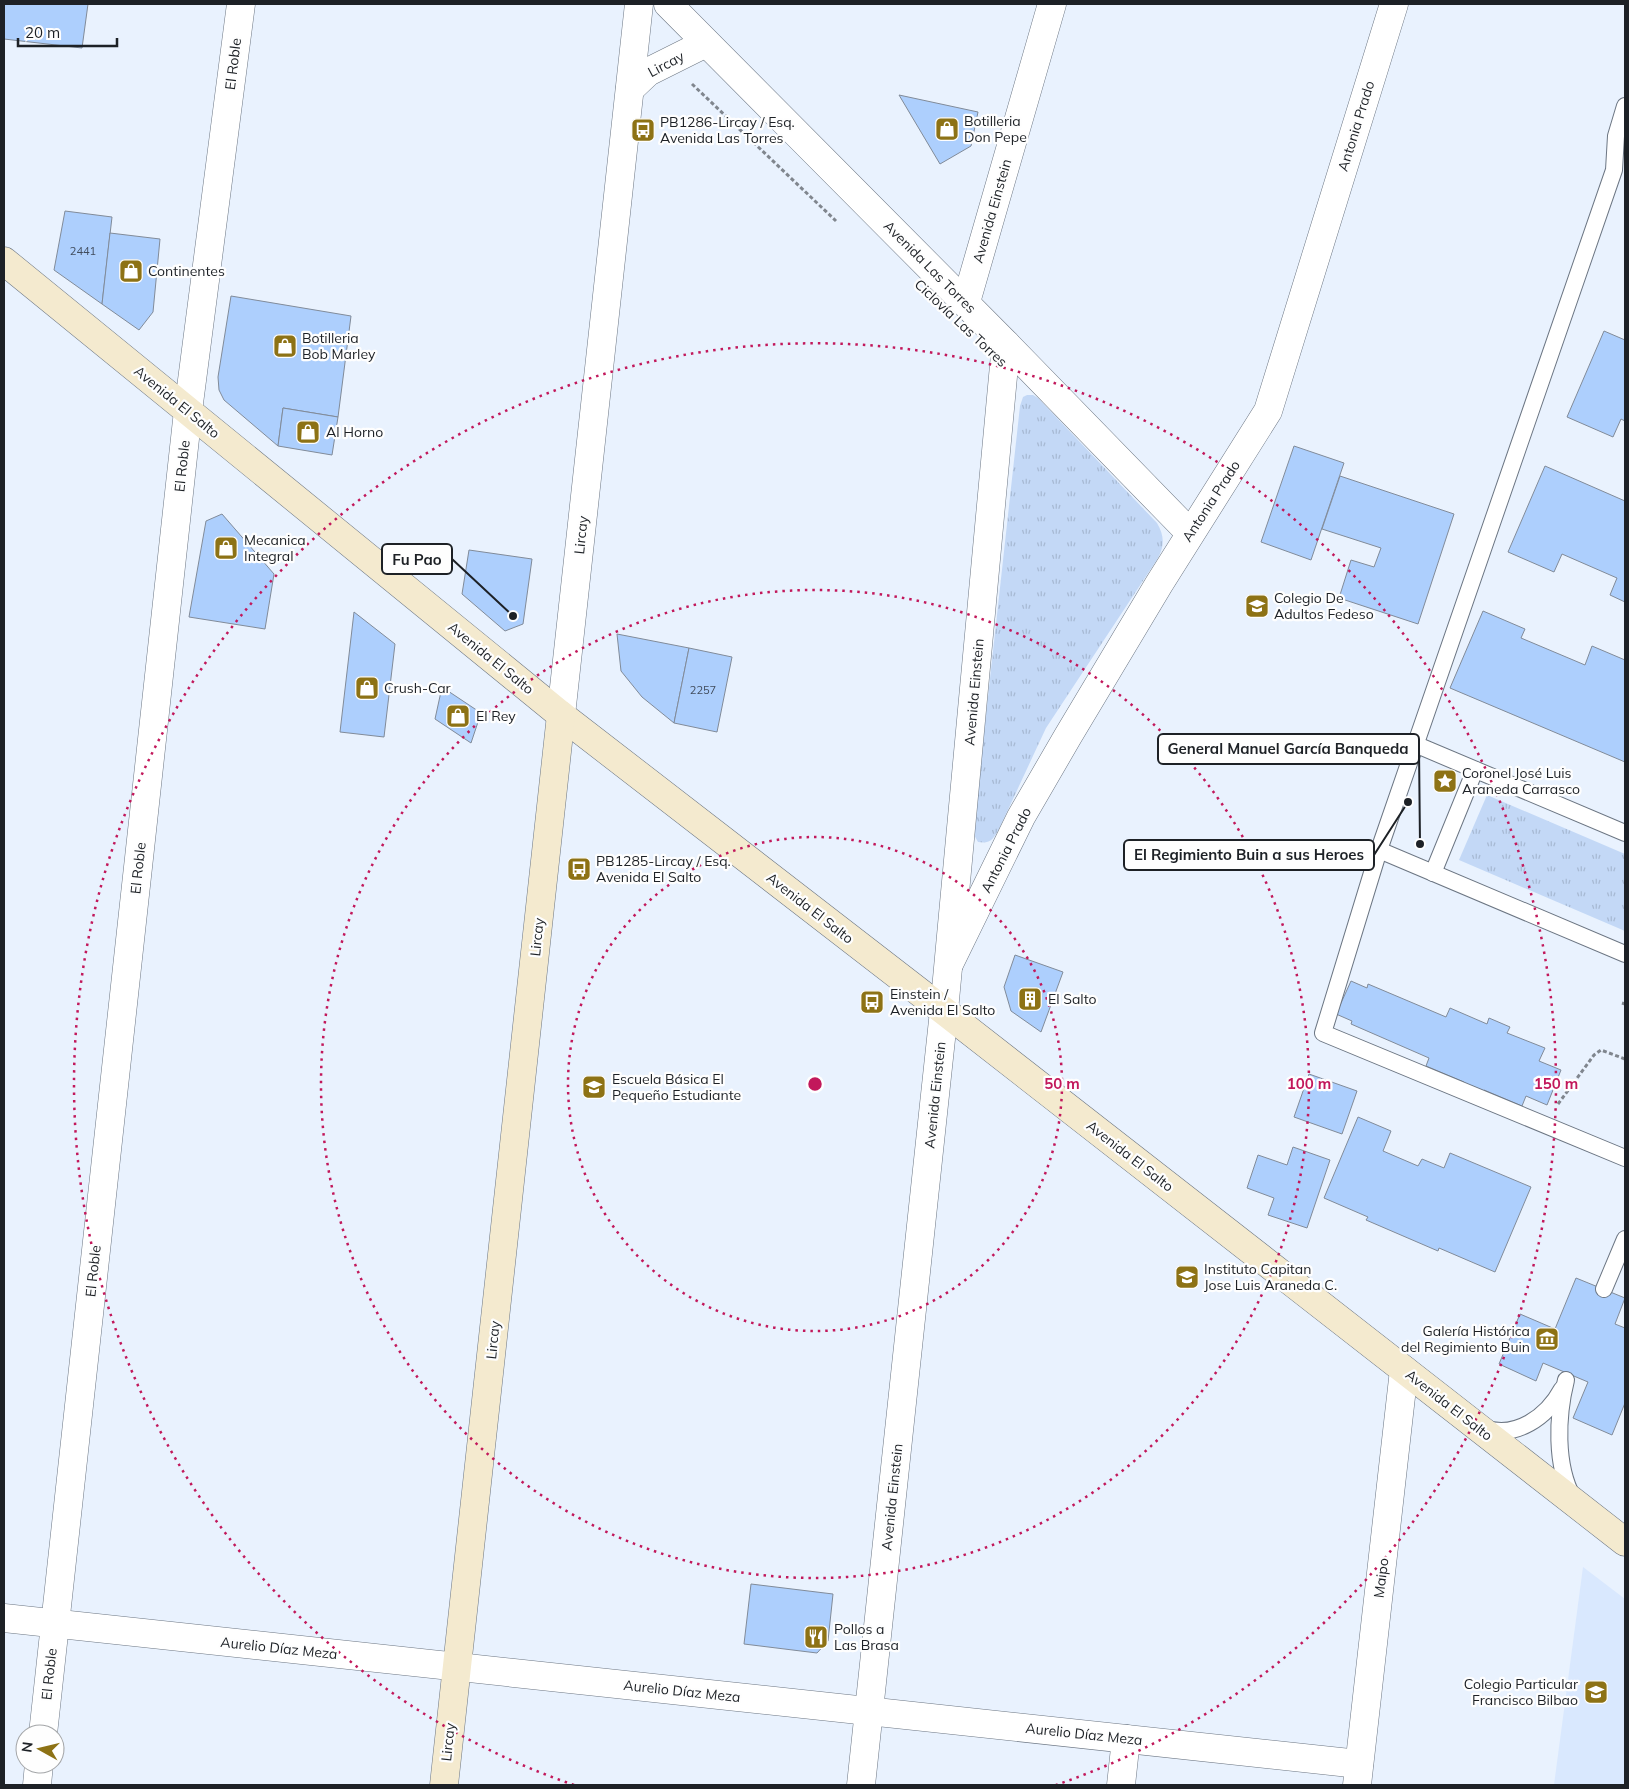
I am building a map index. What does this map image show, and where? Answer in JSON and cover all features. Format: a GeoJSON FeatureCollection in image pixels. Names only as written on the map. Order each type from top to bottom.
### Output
{"type":"FeatureCollection","features":[{"type":"Feature","properties":{"kind":"main road","name":"Avenida El Salto"},"geometry":{"type":"LineString","coordinates":[[4,261],[561,715],[1625,1542]]}},
{"type":"Feature","properties":{"kind":"main road","name":"Lircay"},"geometry":{"type":"LineString","coordinates":[[444,1785],[561,715]]}},
{"type":"Feature","properties":{"kind":"street","name":"El Roble"},"geometry":{"type":"LineString","coordinates":[[43,1724],[188,411],[240,4]]}},
{"type":"Feature","properties":{"kind":"street","name":"Lircay"},"geometry":{"type":"LineString","coordinates":[[561,715],[639,4]]}},
{"type":"Feature","properties":{"kind":"street","name":"Avenida Las Torres"},"geometry":{"type":"LineString","coordinates":[[668,4],[966,302],[1190,533]]}},
{"type":"Feature","properties":{"kind":"street","name":"Antonia Prado"},"geometry":{"type":"LineString","coordinates":[[949,964],[1026,809],[1068,736],[1190,533],[1268,412],[1394,4]]}},
{"type":"Feature","properties":{"kind":"street","name":"Avenida Einstein"},"geometry":{"type":"LineString","coordinates":[[966,302],[1047,10]]}},
{"type":"Feature","properties":{"kind":"street","name":"Lircay"},"geometry":{"type":"LineString","coordinates":[[630,89],[648,72],[668,60],[688,53],[706,43]]}},
{"type":"Feature","properties":{"kind":"street","name":"Avenida Einstein"},"geometry":{"type":"LineString","coordinates":[[860,1785],[949,964],[1006,344]]}},
{"type":"Feature","properties":{"kind":"street","name":"Maipo"},"geometry":{"type":"LineString","coordinates":[[1358,1775],[1404,1370]]}},
{"type":"Feature","properties":{"kind":"street","name":"Aurelio Díaz Meza"},"geometry":{"type":"LineString","coordinates":[[4,1618],[1126,1739],[1358,1775]]}},
{"type":"Feature","properties":{"kind":"street"},"geometry":{"type":"LineString","coordinates":[[1121,1785],[1126,1739]]}},
{"type":"Feature","properties":{"kind":"lane"},"geometry":{"type":"LineString","coordinates":[[1625,106],[1616,136],[1620,168],[1438,678],[1417,745],[1380,850],[1323,1033],[1625,1158]]}},
{"type":"Feature","properties":{"kind":"lane"},"geometry":{"type":"LineString","coordinates":[[1417,745],[1625,833]]}},
{"type":"Feature","properties":{"kind":"lane"},"geometry":{"type":"LineString","coordinates":[[1433,873],[1475,770]]}},
{"type":"Feature","properties":{"kind":"lane"},"geometry":{"type":"LineString","coordinates":[[1380,850],[1625,954]]}},
{"type":"Feature","properties":{"kind":"lane"},"geometry":{"type":"LineString","coordinates":[[1604,1290],[1625,1238]]}},
{"type":"Feature","properties":{"kind":"lane"},"geometry":{"type":"LineString","coordinates":[[1474,1425],[1490,1430],[1504,1431],[1515,1430],[1529,1424],[1551,1406],[1567,1377],[1559,1415],[1560,1442],[1567,1482],[1572,1496],[1579,1506]]}},
{"type":"Feature","properties":{"kind":"path"},"geometry":{"type":"LineString","coordinates":[[668,60],[836,221]]}},
{"type":"Feature","properties":{"kind":"path"},"geometry":{"type":"LineString","coordinates":[[1542,1124],[1594,1055],[1601,1050],[1625,1059]]}},
{"type":"Feature","properties":{"kind":"shaded area","name":"Colegio Particular Francisco Bilbao"},"geometry":{"type":"Polygon","coordinates":[[[1583,1567],[1625,1599],[1625,1785],[1554,1785],[1583,1567]]]}},
{"type":"Feature","properties":{"kind":"green space"},"geometry":{"type":"Polygon","coordinates":[[[1033,395],[1038,398],[1157,523],[1163,544],[1158,558],[1046,728],[997,833],[989,841],[978,842],[973,833],[1020,406],[1023,397],[1033,395]]]}},
{"type":"Feature","properties":{"kind":"green space"},"geometry":{"type":"Polygon","coordinates":[[[1487,795],[1625,854],[1625,931],[1459,860],[1487,795]]]}},
{"type":"Feature","properties":{"kind":"building"},"geometry":{"type":"Polygon","coordinates":[[[4,4],[88,4],[82,48],[4,39],[4,4]]]}},
{"type":"Feature","properties":{"kind":"building","name":"Botilleria Don Pepe"},"geometry":{"type":"Polygon","coordinates":[[[899,95],[978,112],[971,146],[940,164],[899,95]]]}},
{"type":"Feature","properties":{"kind":"building"},"geometry":{"type":"Polygon","coordinates":[[[65,211],[112,217],[102,304],[54,270],[65,211]]]}},
{"type":"Feature","properties":{"kind":"building","name":"Continentes"},"geometry":{"type":"Polygon","coordinates":[[[110,233],[160,239],[153,312],[139,330],[102,304],[110,233]]]}},
{"type":"Feature","properties":{"kind":"building","name":"Botilleria Bob Marley"},"geometry":{"type":"Polygon","coordinates":[[[231,296],[351,316],[338,417],[283,408],[278,446],[224,400],[219,390],[218,377],[231,296]]]}},
{"type":"Feature","properties":{"kind":"building"},"geometry":{"type":"Polygon","coordinates":[[[1604,331],[1625,340],[1625,421],[1621,419],[1613,437],[1567,417],[1604,331]]]}},
{"type":"Feature","properties":{"kind":"building","name":"Al Horno"},"geometry":{"type":"Polygon","coordinates":[[[283,408],[338,417],[332,455],[278,446],[283,408]]]}},
{"type":"Feature","properties":{"kind":"building"},"geometry":{"type":"Polygon","coordinates":[[[1294,446],[1344,463],[1311,560],[1261,542],[1294,446]]]}},
{"type":"Feature","properties":{"kind":"building"},"geometry":{"type":"Polygon","coordinates":[[[1545,466],[1625,501],[1625,602],[1610,595],[1617,578],[1562,554],[1554,572],[1508,552],[1545,466]]]}},
{"type":"Feature","properties":{"kind":"building"},"geometry":{"type":"Polygon","coordinates":[[[1340,476],[1454,514],[1418,624],[1339,598],[1351,560],[1374,567],[1381,548],[1322,529],[1340,476]]]}},
{"type":"Feature","properties":{"kind":"building","name":"Mecanica Integral"},"geometry":{"type":"Polygon","coordinates":[[[222,514],[274,574],[265,629],[189,617],[206,521],[222,514]]]}},
{"type":"Feature","properties":{"kind":"building"},"geometry":{"type":"Polygon","coordinates":[[[469,550],[532,559],[523,624],[505,631],[462,594],[469,550]]]}},
{"type":"Feature","properties":{"kind":"building"},"geometry":{"type":"Polygon","coordinates":[[[1483,611],[1525,629],[1521,638],[1585,665],[1592,646],[1625,660],[1625,762],[1450,688],[1483,611]]]}},
{"type":"Feature","properties":{"kind":"building","name":"Crush-Car"},"geometry":{"type":"Polygon","coordinates":[[[354,612],[395,644],[384,737],[340,732],[354,612]]]}},
{"type":"Feature","properties":{"kind":"building"},"geometry":{"type":"Polygon","coordinates":[[[617,634],[689,648],[674,723],[642,697],[621,671],[617,634]]]}},
{"type":"Feature","properties":{"kind":"building"},"geometry":{"type":"Polygon","coordinates":[[[689,648],[732,657],[717,732],[674,723],[689,648]]]}},
{"type":"Feature","properties":{"kind":"building","name":"El Rey"},"geometry":{"type":"Polygon","coordinates":[[[442,687],[481,713],[471,743],[435,719],[442,687]]]}},
{"type":"Feature","properties":{"kind":"building","name":"El Salto"},"geometry":{"type":"Polygon","coordinates":[[[1015,955],[1063,972],[1041,1032],[1011,1011],[1004,987],[1015,955]]]}},
{"type":"Feature","properties":{"kind":"building"},"geometry":{"type":"Polygon","coordinates":[[[1351,981],[1367,988],[1368,984],[1446,1017],[1450,1008],[1487,1024],[1489,1018],[1510,1027],[1507,1033],[1545,1048],[1539,1061],[1561,1070],[1547,1105],[1526,1096],[1522,1106],[1484,1090],[1482,1096],[1462,1087],[1464,1082],[1426,1066],[1429,1058],[1351,1024],[1352,1021],[1336,1014],[1351,981]]]}},
{"type":"Feature","properties":{"kind":"building"},"geometry":{"type":"Polygon","coordinates":[[[1309,1074],[1357,1091],[1342,1134],[1294,1117],[1309,1074]]]}},
{"type":"Feature","properties":{"kind":"building"},"geometry":{"type":"Polygon","coordinates":[[[1358,1117],[1391,1131],[1383,1151],[1418,1166],[1422,1159],[1444,1168],[1450,1153],[1531,1187],[1495,1272],[1439,1248],[1438,1251],[1366,1220],[1368,1217],[1324,1198],[1358,1117]]]}},
{"type":"Feature","properties":{"kind":"building"},"geometry":{"type":"Polygon","coordinates":[[[1293,1147],[1330,1160],[1307,1228],[1268,1215],[1274,1198],[1247,1188],[1258,1155],[1287,1165],[1293,1147]]]}},
{"type":"Feature","properties":{"kind":"building"},"geometry":{"type":"Polygon","coordinates":[[[1576,1278],[1625,1298],[1615,1324],[1625,1328],[1625,1403],[1612,1435],[1573,1418],[1588,1382],[1543,1363],[1536,1381],[1499,1364],[1520,1314],[1555,1329],[1576,1278]]]}},
{"type":"Feature","properties":{"kind":"building"},"geometry":{"type":"Polygon","coordinates":[[[751,1584],[833,1594],[828,1641],[817,1653],[744,1644],[751,1584]]]}},
{"type":"Feature","properties":{"kind":"place","name":"Botilleria Don Pepe"},"geometry":{"type":"Point","coordinates":[947,129]}},
{"type":"Feature","properties":{"kind":"place","name":"PB1286-Lircay / Esq. Avenida Las Torres"},"geometry":{"type":"Point","coordinates":[643,130]}},
{"type":"Feature","properties":{"kind":"place","name":"Continentes"},"geometry":{"type":"Point","coordinates":[131,271]}},
{"type":"Feature","properties":{"kind":"place","name":"Botilleria Bob Marley"},"geometry":{"type":"Point","coordinates":[285,346]}},
{"type":"Feature","properties":{"kind":"place","name":"Al Horno"},"geometry":{"type":"Point","coordinates":[308,432]}},
{"type":"Feature","properties":{"kind":"place","name":"Mecanica Integral"},"geometry":{"type":"Point","coordinates":[226,548]}},
{"type":"Feature","properties":{"kind":"place","name":"Colegio De Adultos Fedeso"},"geometry":{"type":"Point","coordinates":[1257,606]}},
{"type":"Feature","properties":{"kind":"place","name":"Fu Pao"},"geometry":{"type":"Point","coordinates":[513,616]}},
{"type":"Feature","properties":{"kind":"place","name":"Crush-Car"},"geometry":{"type":"Point","coordinates":[367,688]}},
{"type":"Feature","properties":{"kind":"place","name":"El Rey"},"geometry":{"type":"Point","coordinates":[458,716]}},
{"type":"Feature","properties":{"kind":"place","name":"Coronel José Luis Araneda Carrasco"},"geometry":{"type":"Point","coordinates":[1445,781]}},
{"type":"Feature","properties":{"kind":"place","name":"El Regimiento Buin a sus Heroes"},"geometry":{"type":"Point","coordinates":[1408,802]}},
{"type":"Feature","properties":{"kind":"place","name":"General Manuel García Banqueda"},"geometry":{"type":"Point","coordinates":[1420,844]}},
{"type":"Feature","properties":{"kind":"place","name":"PB1285-Lircay / Esq. Avenida El Salto"},"geometry":{"type":"Point","coordinates":[579,869]}},
{"type":"Feature","properties":{"kind":"place","name":"El Salto"},"geometry":{"type":"Point","coordinates":[1030,999]}},
{"type":"Feature","properties":{"kind":"place","name":"Einstein / Avenida El Salto"},"geometry":{"type":"Point","coordinates":[872,1002]}},
{"type":"Feature","properties":{"kind":"place","name":"Escuela Básica El Pequeño Estudiante"},"geometry":{"type":"Point","coordinates":[594,1087]}},
{"type":"Feature","properties":{"kind":"place","name":"Instituto Capitan Jose Luis Araneda C."},"geometry":{"type":"Point","coordinates":[1187,1277]}},
{"type":"Feature","properties":{"kind":"place","name":"Galería Histórica del Regimiento Buin"},"geometry":{"type":"Point","coordinates":[1547,1339]}},
{"type":"Feature","properties":{"kind":"place","name":"Pollos a Las Brasa"},"geometry":{"type":"Point","coordinates":[816,1637]}},
{"type":"Feature","properties":{"kind":"place","name":"Colegio Particular Francisco Bilbao"},"geometry":{"type":"Point","coordinates":[1596,1692]}}]}
